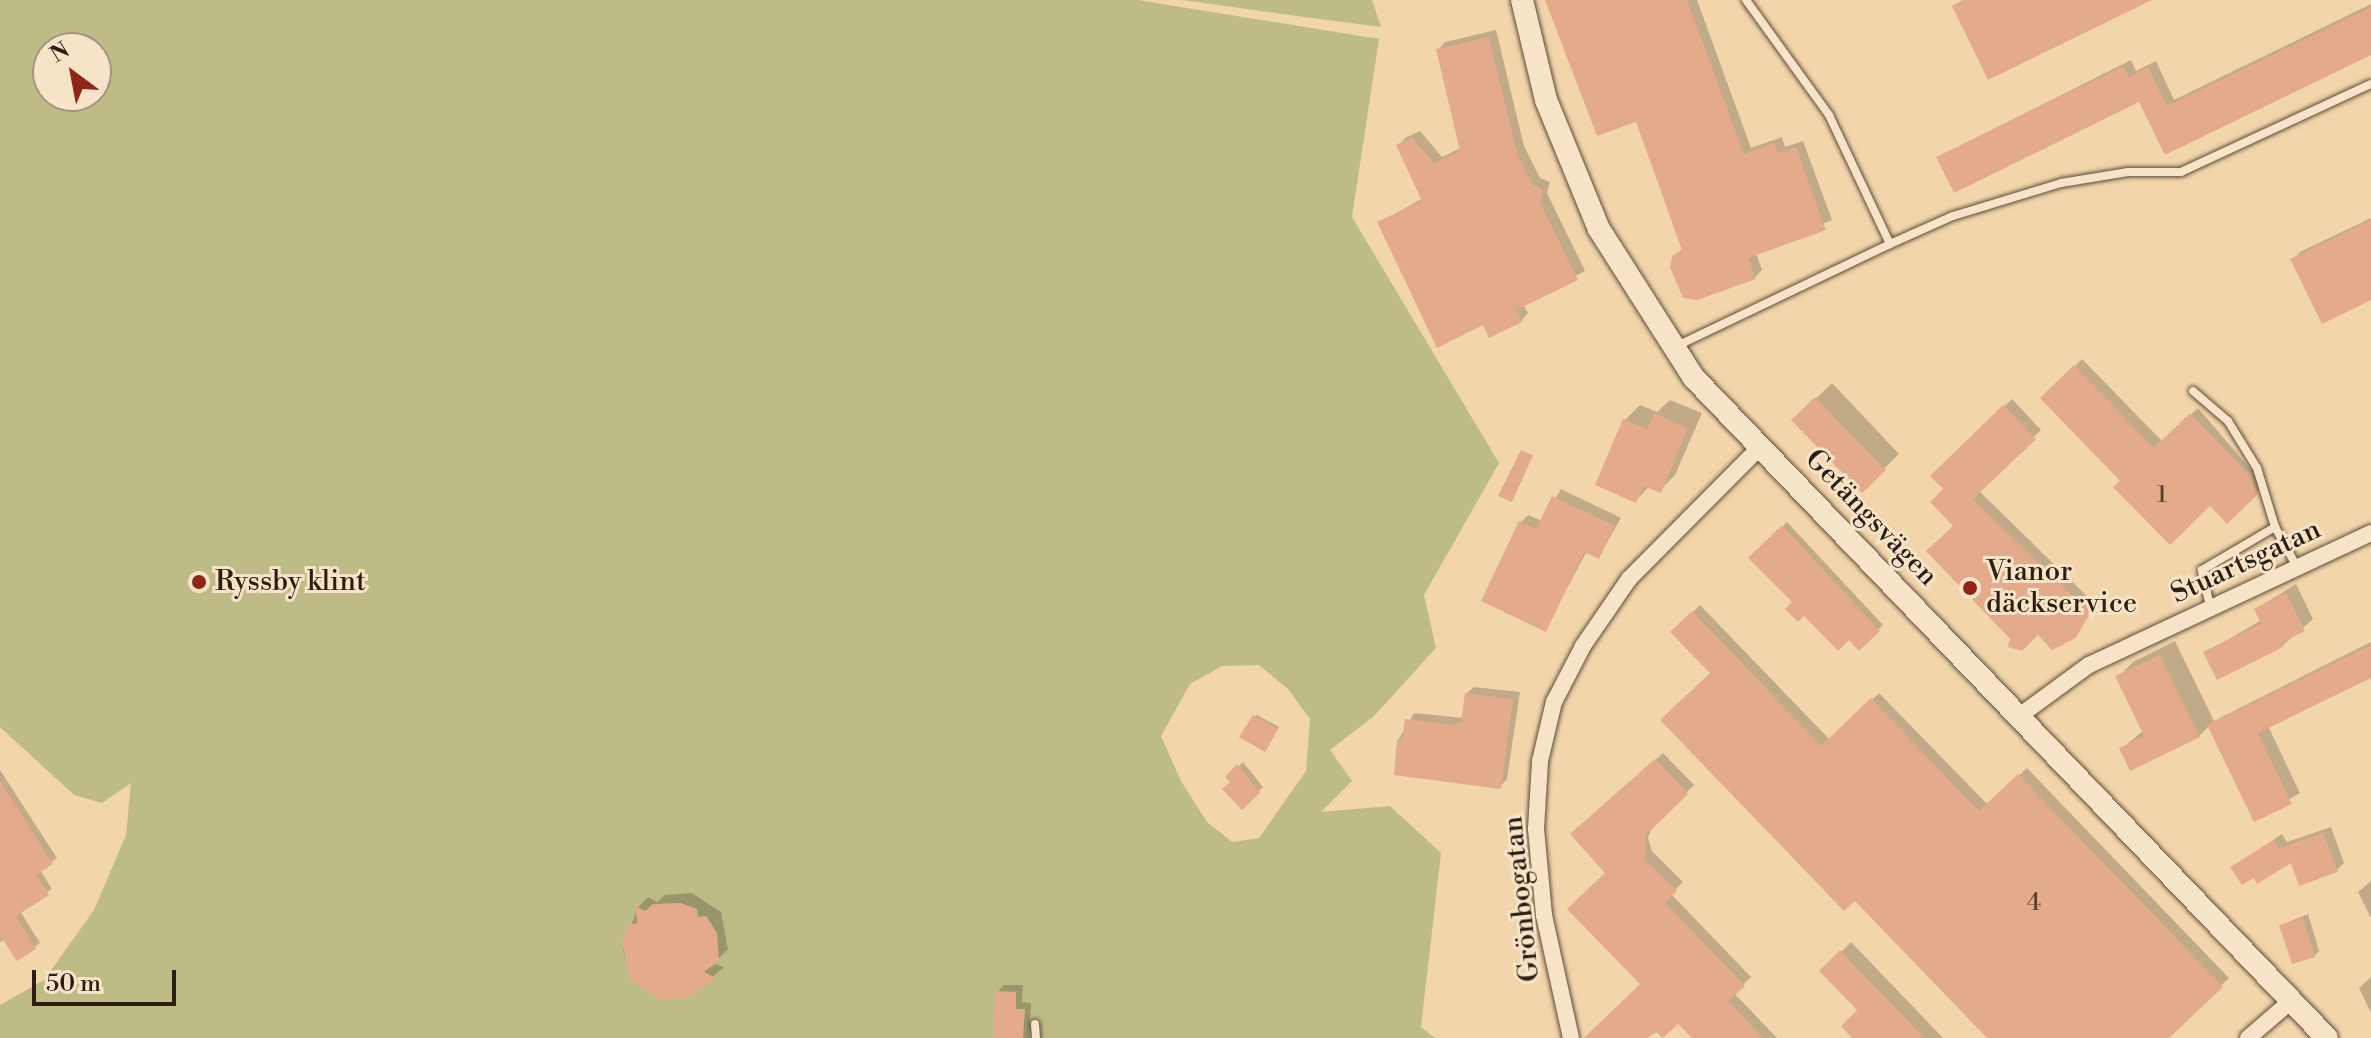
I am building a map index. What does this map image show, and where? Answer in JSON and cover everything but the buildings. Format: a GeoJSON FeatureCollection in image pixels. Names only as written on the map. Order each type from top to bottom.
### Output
{"type":"FeatureCollection","features":[{"type":"Feature","properties":{"kind":"street","name":"Getängsvägen"},"geometry":{"type":"LineString","coordinates":[[1522,0],[1564,151],[1599,229],[1673,348],[1760,447],[2022,714],[2327,1038]]}},
{"type":"Feature","properties":{"kind":"street","name":"Grönbogatan"},"geometry":{"type":"LineString","coordinates":[[1571,1038],[1544,915],[1536,829],[1540,761],[1554,702],[1583,646],[1629,579],[1760,447]]}},
{"type":"Feature","properties":{"kind":"street","name":"Stuartsgatan"},"geometry":{"type":"LineString","coordinates":[[2022,714],[2064,678],[2210,606],[2371,533]]}},
{"type":"Feature","properties":{"kind":"street"},"geometry":{"type":"LineString","coordinates":[[2248,1038],[2291,1001]]}},
{"type":"Feature","properties":{"kind":"lane"},"geometry":{"type":"LineString","coordinates":[[1746,0],[1829,115],[1890,244]]}},
{"type":"Feature","properties":{"kind":"lane"},"geometry":{"type":"LineString","coordinates":[[1673,348],[1953,216],[2061,183],[2128,172],[2181,172],[2371,84]]}},
{"type":"Feature","properties":{"kind":"lane"},"geometry":{"type":"LineString","coordinates":[[2193,391],[2228,421],[2257,468],[2275,527],[2297,567]]}},
{"type":"Feature","properties":{"kind":"lane"},"geometry":{"type":"LineString","coordinates":[[2210,606],[2202,570],[2275,527]]}},
{"type":"Feature","properties":{"kind":"lane"},"geometry":{"type":"LineString","coordinates":[[1035,1024],[1036,1038]]}},
{"type":"Feature","properties":{"kind":"shaded area"},"geometry":{"type":"Polygon","coordinates":[[[0,0],[1138,0],[1379,39],[1352,217],[1499,463],[1424,595],[1436,648],[1374,716],[1330,750],[1352,781],[1321,812],[1390,806],[1441,853],[1421,1027],[1435,1038],[0,1038],[0,1005],[44,980],[94,910],[126,835],[131,783],[102,803],[74,795],[0,727],[0,0]],[[1259,665],[1222,666],[1190,684],[1161,736],[1181,781],[1207,822],[1232,842],[1259,838],[1306,771],[1310,719],[1288,689],[1259,665]]]}},
{"type":"Feature","properties":{"kind":"shaded area"},"geometry":{"type":"Polygon","coordinates":[[[1182,0],[1372,0],[1381,27],[1297,16],[1182,0]]]}},
{"type":"Feature","properties":{"kind":"place","name":"Ryssby klint"},"geometry":{"type":"Point","coordinates":[199,582]}},
{"type":"Feature","properties":{"kind":"place","name":"Vianor däckservice"},"geometry":{"type":"Point","coordinates":[1970,588]}}]}
